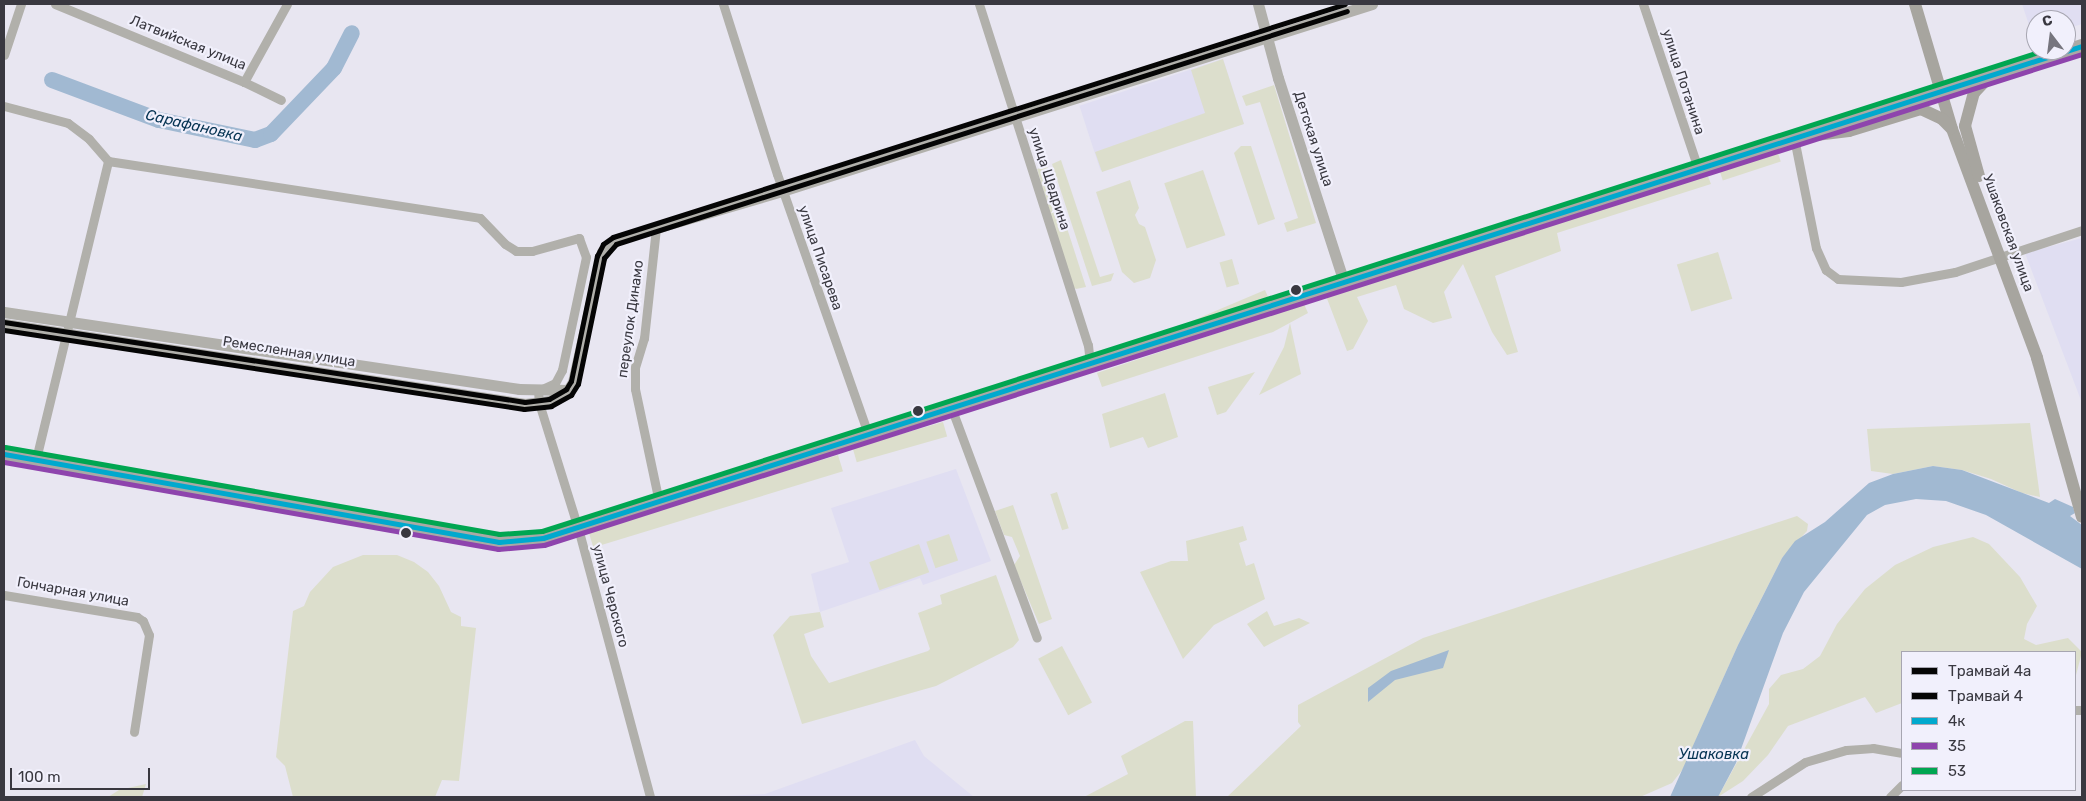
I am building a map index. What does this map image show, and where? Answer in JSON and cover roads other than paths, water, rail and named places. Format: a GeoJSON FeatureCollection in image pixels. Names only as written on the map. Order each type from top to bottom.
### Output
{"type":"FeatureCollection","features":[{"type":"Feature","properties":{"kind":"main road","name":"Ушаковская улица"},"geometry":{"type":"LineString","coordinates":[[1915,4],[1942,89],[1952,129],[2002,258],[2037,358],[2082,517]]}},
{"type":"Feature","properties":{"kind":"main road"},"geometry":{"type":"LineString","coordinates":[[4,454],[499,542],[520,543],[578,528],[1942,89],[2082,46]]}},
{"type":"Feature","properties":{"kind":"main road"},"geometry":{"type":"LineString","coordinates":[[1992,74],[1974,93],[1965,126],[2002,258]]}},
{"type":"Feature","properties":{"kind":"main road"},"geometry":{"type":"LineString","coordinates":[[1794,138],[1849,131],[1920,109],[1942,119],[1952,129]]}},
{"type":"Feature","properties":{"kind":"street"},"geometry":{"type":"LineString","coordinates":[[4,54],[21,4]]}},
{"type":"Feature","properties":{"kind":"street","name":"Латвийская улица"},"geometry":{"type":"LineString","coordinates":[[55,4],[244,82],[280,100]]}},
{"type":"Feature","properties":{"kind":"street"},"geometry":{"type":"LineString","coordinates":[[244,82],[287,4]]}},
{"type":"Feature","properties":{"kind":"street","name":"улица Писарева"},"geometry":{"type":"LineString","coordinates":[[723,4],[782,191],[868,434]]}},
{"type":"Feature","properties":{"kind":"street","name":"улица Щедрина"},"geometry":{"type":"LineString","coordinates":[[979,4],[1088,346],[1090,363]]}},
{"type":"Feature","properties":{"kind":"street","name":"Детская улица"},"geometry":{"type":"LineString","coordinates":[[1258,4],[1266,37],[1344,282]]}},
{"type":"Feature","properties":{"kind":"street"},"geometry":{"type":"LineString","coordinates":[[539,403],[568,390],[576,372],[602,252],[607,246],[618,239],[782,191],[1372,4]]}},
{"type":"Feature","properties":{"kind":"street","name":"улица Потанина"},"geometry":{"type":"LineString","coordinates":[[1643,4],[1698,168]]}},
{"type":"Feature","properties":{"kind":"street"},"geometry":{"type":"LineString","coordinates":[[4,106],[68,123],[89,140],[108,161],[480,218],[505,244],[516,251],[532,251],[579,238],[586,258],[562,370],[555,383],[538,391]]}},
{"type":"Feature","properties":{"kind":"street"},"geometry":{"type":"LineString","coordinates":[[1794,138],[1816,248],[1832,276],[1846,282],[1901,282],[1955,272],[2082,230]]}},
{"type":"Feature","properties":{"kind":"street"},"geometry":{"type":"LineString","coordinates":[[36,459],[108,161]]}},
{"type":"Feature","properties":{"kind":"street","name":"переулок Динамо"},"geometry":{"type":"LineString","coordinates":[[656,228],[644,338],[635,367],[635,389],[659,502]]}},
{"type":"Feature","properties":{"kind":"street","name":"Ремесленная улица"},"geometry":{"type":"LineString","coordinates":[[4,312],[68,328],[539,403]]}},
{"type":"Feature","properties":{"kind":"street","name":"Ремесленная улица"},"geometry":{"type":"LineString","coordinates":[[4,324],[68,328],[538,391],[568,390]]}},
{"type":"Feature","properties":{"kind":"street","name":"улица Черского"},"geometry":{"type":"LineString","coordinates":[[538,391],[539,403],[578,528],[650,797]]}},
{"type":"Feature","properties":{"kind":"street"},"geometry":{"type":"LineString","coordinates":[[951,407],[1037,638]]}},
{"type":"Feature","properties":{"kind":"street","name":"Гончарная улица"},"geometry":{"type":"LineString","coordinates":[[4,595],[137,617],[143,622],[149,635],[134,732]]}},
{"type":"Feature","properties":{"kind":"street"},"geometry":{"type":"LineString","coordinates":[[1751,797],[1805,762],[1846,750],[1873,748],[1901,751]]}},
{"type":"Feature","properties":{"kind":"street"},"geometry":{"type":"LineString","coordinates":[[1890,797],[1901,786]]}},
{"type":"Feature","properties":{"kind":"water","name":"Ушаковка"},"geometry":{"type":"Polygon","coordinates":[[[1933,466],[1962,470],[2049,503],[2055,499],[2073,507],[2075,513],[2070,516],[2082,525],[2082,569],[1986,515],[1946,501],[1916,499],[1885,505],[1867,515],[1804,592],[1783,633],[1736,763],[1718,797],[1670,797],[1738,645],[1782,558],[1795,541],[1825,522],[1869,483],[1893,474],[1933,466]]]}},
{"type":"Feature","properties":{"kind":"water"},"geometry":{"type":"Polygon","coordinates":[[[1449,650],[1443,668],[1395,680],[1368,702],[1368,688],[1391,671],[1449,650]]]}},
{"type":"Feature","properties":{"kind":"waterway","name":"Сарафановка"},"geometry":{"type":"LineString","coordinates":[[52,80],[159,120],[255,140],[271,134],[334,68],[352,33]]}},
{"type":"Feature","properties":{"kind":"tram line","name":"4a"},"geometry":{"type":"LineString","coordinates":[[4,322],[525,402],[549,399],[566,389],[571,381],[597,256],[603,244],[613,237],[1345,4]]}},
{"type":"Feature","properties":{"kind":"tram line","name":"4"},"geometry":{"type":"LineString","coordinates":[[4,330],[524,409],[551,406],[571,395],[578,384],[604,258],[616,244],[1347,11]]}}]}
